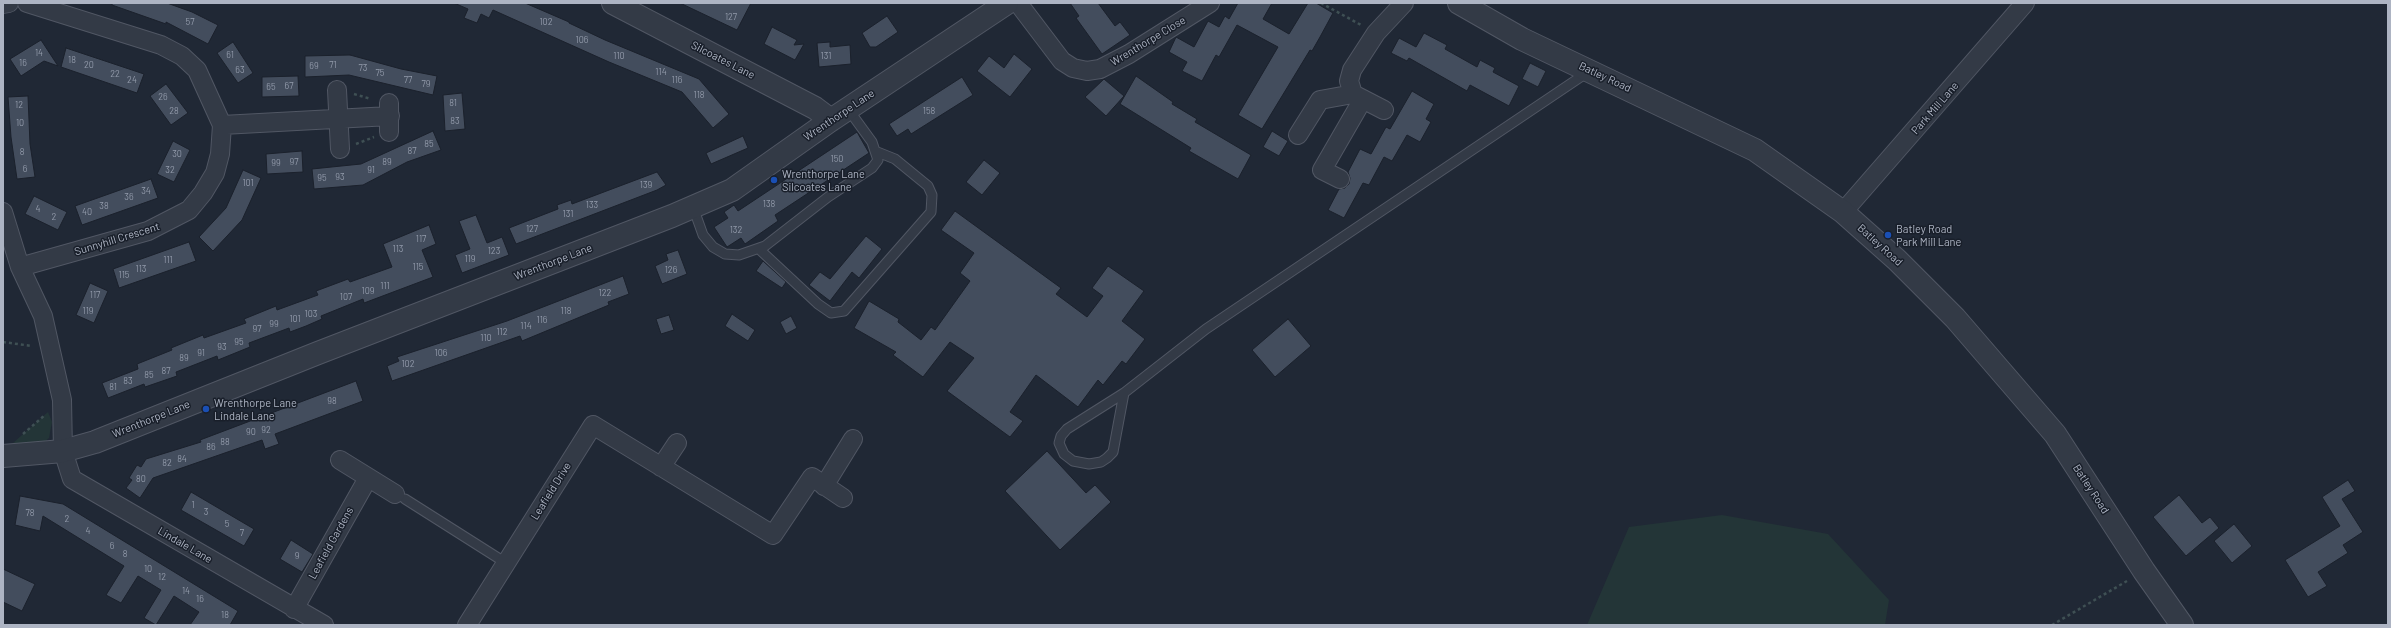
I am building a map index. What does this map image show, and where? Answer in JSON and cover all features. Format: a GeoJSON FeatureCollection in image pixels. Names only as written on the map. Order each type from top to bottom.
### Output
{"type":"FeatureCollection","features":[{"type":"Feature","properties":{"kind":"street"},"geometry":{"type":"LineString","coordinates":[[3,4],[9,3]]}},
{"type":"Feature","properties":{"kind":"street","name":"Sunnyhill Crescent"},"geometry":{"type":"LineString","coordinates":[[20,267],[148,231],[190,210],[203,193],[215,173],[220,154],[222,125],[197,70],[182,56],[161,45],[27,3]]}},
{"type":"Feature","properties":{"kind":"street","name":"Silcoates Lane"},"geometry":{"type":"LineString","coordinates":[[613,3],[815,108],[839,114]]}},
{"type":"Feature","properties":{"kind":"street","name":"Wrenthorpe Lane"},"geometry":{"type":"LineString","coordinates":[[3,456],[63,451],[95,442],[693,207],[732,190],[839,114],[1007,3]]}},
{"type":"Feature","properties":{"kind":"street","name":"Wrenthorpe Close"},"geometry":{"type":"LineString","coordinates":[[1018,3],[1062,61],[1073,68],[1087,71],[1100,69],[1129,54],[1210,3]]}},
{"type":"Feature","properties":{"kind":"street"},"geometry":{"type":"LineString","coordinates":[[1340,179],[1322,170],[1357,101],[1349,81],[1352,70],[1376,34],[1404,3]]}},
{"type":"Feature","properties":{"kind":"street","name":"Batley Road"},"geometry":{"type":"LineString","coordinates":[[1459,3],[1522,39],[1755,150],[1844,212],[1897,260],[1955,318],[2055,434],[2144,571],[2182,625]]}},
{"type":"Feature","properties":{"kind":"street","name":"Park Mill Lane"},"geometry":{"type":"LineString","coordinates":[[1844,212],[2025,3]]}},
{"type":"Feature","properties":{"kind":"street"},"geometry":{"type":"LineString","coordinates":[[337,90],[340,149]]}},
{"type":"Feature","properties":{"kind":"street"},"geometry":{"type":"LineString","coordinates":[[1298,135],[1320,100],[1357,101],[1384,110]]}},
{"type":"Feature","properties":{"kind":"street"},"geometry":{"type":"LineString","coordinates":[[222,125],[389,117]]}},
{"type":"Feature","properties":{"kind":"street"},"geometry":{"type":"LineString","coordinates":[[3,212],[20,267],[43,316],[62,400],[63,451]]}},
{"type":"Feature","properties":{"kind":"street","name":"Leafield Drive"},"geometry":{"type":"LineString","coordinates":[[467,625],[593,425],[773,535],[812,477],[843,498]]}},
{"type":"Feature","properties":{"kind":"street"},"geometry":{"type":"LineString","coordinates":[[824,486],[853,439]]}},
{"type":"Feature","properties":{"kind":"street"},"geometry":{"type":"LineString","coordinates":[[661,467],[677,443]]}},
{"type":"Feature","properties":{"kind":"street","name":"Lindale Lane"},"geometry":{"type":"LineString","coordinates":[[63,451],[72,479],[324,625]]}},
{"type":"Feature","properties":{"kind":"street"},"geometry":{"type":"LineString","coordinates":[[340,460],[400,497]]}},
{"type":"Feature","properties":{"kind":"street","name":"Leafield Gardens"},"geometry":{"type":"LineString","coordinates":[[294,609],[368,478]]}},
{"type":"Feature","properties":{"kind":"lane"},"geometry":{"type":"LineString","coordinates":[[1124,393],[1113,452],[1101,462],[1089,464],[1073,461],[1064,454],[1059,443],[1061,436],[1124,393],[1206,329],[1591,71]]}},
{"type":"Feature","properties":{"kind":"lane"},"geometry":{"type":"LineString","coordinates":[[693,207],[703,235],[713,247],[725,254],[739,255],[766,246],[828,197],[872,168],[878,160],[872,142],[839,114]]}},
{"type":"Feature","properties":{"kind":"lane"},"geometry":{"type":"LineString","coordinates":[[758,249],[831,314],[844,311],[931,212],[932,195],[928,186],[895,159],[875,151]]}},
{"type":"Feature","properties":{"kind":"lane"},"geometry":{"type":"LineString","coordinates":[[400,497],[506,563]]}},
{"type":"Feature","properties":{"kind":"path"},"geometry":{"type":"LineString","coordinates":[[1321,3],[1376,34]]}},
{"type":"Feature","properties":{"kind":"path"},"geometry":{"type":"LineString","coordinates":[[337,90],[389,117],[340,149]]}},
{"type":"Feature","properties":{"kind":"path"},"geometry":{"type":"LineString","coordinates":[[3,342],[51,349]]}},
{"type":"Feature","properties":{"kind":"path"},"geometry":{"type":"LineString","coordinates":[[19,438],[62,400]]}},
{"type":"Feature","properties":{"kind":"path"},"geometry":{"type":"LineString","coordinates":[[2052,625],[2144,571]]}},
{"type":"Feature","properties":{"kind":"shaded area"},"geometry":{"type":"Polygon","coordinates":[[[48,412],[52,422],[49,438],[43,443],[13,443],[48,412]]]}},
{"type":"Feature","properties":{"kind":"shaded area"},"geometry":{"type":"Polygon","coordinates":[[[1722,515],[1828,534],[1889,600],[1885,625],[1587,625],[1629,527],[1722,515]]]}},
{"type":"Feature","properties":{"kind":"building"},"geometry":{"type":"Polygon","coordinates":[[[112,3],[167,3],[192,12],[218,25],[208,44],[166,22],[166,24],[112,5],[112,3]]]}},
{"type":"Feature","properties":{"kind":"building"},"geometry":{"type":"Polygon","coordinates":[[[454,3],[525,3],[569,22],[605,40],[699,79],[729,114],[713,128],[682,92],[609,62],[493,10],[489,18],[481,14],[477,23],[464,18],[468,9],[454,3]]]}},
{"type":"Feature","properties":{"kind":"building"},"geometry":{"type":"Polygon","coordinates":[[[680,3],[751,3],[737,30],[680,3]]]}},
{"type":"Feature","properties":{"kind":"building"},"geometry":{"type":"Polygon","coordinates":[[[1070,3],[1098,3],[1115,26],[1120,22],[1130,35],[1102,54],[1076,18],[1079,16],[1070,3]]]}},
{"type":"Feature","properties":{"kind":"building"},"geometry":{"type":"Polygon","coordinates":[[[1238,3],[1272,3],[1263,19],[1289,34],[1308,3],[1316,3],[1333,13],[1312,51],[1310,50],[1262,129],[1238,115],[1278,47],[1237,25],[1219,57],[1216,55],[1202,81],[1182,71],[1187,62],[1169,52],[1176,37],[1194,47],[1208,21],[1219,27],[1225,16],[1229,19],[1238,3]]]}},
{"type":"Feature","properties":{"kind":"building"},"geometry":{"type":"Polygon","coordinates":[[[887,16],[898,32],[876,47],[870,47],[862,33],[887,16]]]}},
{"type":"Feature","properties":{"kind":"building"},"geometry":{"type":"Polygon","coordinates":[[[772,27],[797,40],[794,45],[804,44],[795,60],[764,44],[772,27]]]}},
{"type":"Feature","properties":{"kind":"building"},"geometry":{"type":"Polygon","coordinates":[[[1424,33],[1447,45],[1445,49],[1477,67],[1480,60],[1495,68],[1493,72],[1519,86],[1509,106],[1470,85],[1467,91],[1409,58],[1407,61],[1391,53],[1399,38],[1416,47],[1424,33]]]}},
{"type":"Feature","properties":{"kind":"building"},"geometry":{"type":"Polygon","coordinates":[[[41,40],[58,66],[44,61],[21,76],[10,59],[41,40]]]}},
{"type":"Feature","properties":{"kind":"building"},"geometry":{"type":"Polygon","coordinates":[[[233,42],[253,73],[238,83],[217,53],[233,42]]]}},
{"type":"Feature","properties":{"kind":"building"},"geometry":{"type":"Polygon","coordinates":[[[830,42],[830,47],[850,45],[851,64],[819,67],[817,43],[830,42]]]}},
{"type":"Feature","properties":{"kind":"building"},"geometry":{"type":"Polygon","coordinates":[[[66,48],[144,74],[137,93],[61,67],[66,48]]]}},
{"type":"Feature","properties":{"kind":"building"},"geometry":{"type":"Polygon","coordinates":[[[1014,54],[1032,69],[1010,97],[977,71],[989,56],[1004,68],[1014,54]]]}},
{"type":"Feature","properties":{"kind":"building"},"geometry":{"type":"Polygon","coordinates":[[[350,55],[401,69],[437,76],[433,95],[349,75],[305,77],[305,56],[350,55]]]}},
{"type":"Feature","properties":{"kind":"building"},"geometry":{"type":"Polygon","coordinates":[[[1530,63],[1546,71],[1538,87],[1522,79],[1530,63]]]}},
{"type":"Feature","properties":{"kind":"building"},"geometry":{"type":"Polygon","coordinates":[[[298,76],[299,96],[262,97],[262,77],[298,76]]]}},
{"type":"Feature","properties":{"kind":"building"},"geometry":{"type":"Polygon","coordinates":[[[1136,76],[1173,102],[1172,104],[1197,119],[1195,122],[1251,155],[1238,179],[1189,151],[1191,148],[1120,104],[1136,76]]]}},
{"type":"Feature","properties":{"kind":"building"},"geometry":{"type":"Polygon","coordinates":[[[962,77],[973,95],[911,134],[908,129],[897,136],[889,124],[962,77]]]}},
{"type":"Feature","properties":{"kind":"building"},"geometry":{"type":"Polygon","coordinates":[[[1104,79],[1124,96],[1106,116],[1085,97],[1104,79]]]}},
{"type":"Feature","properties":{"kind":"building"},"geometry":{"type":"Polygon","coordinates":[[[166,84],[188,113],[171,125],[150,96],[166,84]]]}},
{"type":"Feature","properties":{"kind":"building"},"geometry":{"type":"Polygon","coordinates":[[[1412,91],[1434,104],[1426,119],[1431,122],[1420,142],[1407,135],[1392,161],[1384,157],[1369,185],[1363,183],[1344,218],[1328,210],[1339,189],[1345,188],[1349,184],[1350,178],[1348,172],[1360,149],[1371,154],[1386,127],[1390,129],[1412,91]]]}},
{"type":"Feature","properties":{"kind":"building"},"geometry":{"type":"Polygon","coordinates":[[[462,93],[465,129],[445,131],[443,95],[462,93]]]}},
{"type":"Feature","properties":{"kind":"building"},"geometry":{"type":"Polygon","coordinates":[[[28,96],[30,144],[35,177],[17,179],[11,137],[8,97],[28,96]]]}},
{"type":"Feature","properties":{"kind":"building"},"geometry":{"type":"Polygon","coordinates":[[[433,131],[441,150],[407,162],[363,185],[314,189],[312,169],[361,164],[433,131]]]}},
{"type":"Feature","properties":{"kind":"building"},"geometry":{"type":"Polygon","coordinates":[[[1272,131],[1288,141],[1279,156],[1263,147],[1272,131]]]}},
{"type":"Feature","properties":{"kind":"building"},"geometry":{"type":"Polygon","coordinates":[[[857,132],[869,153],[775,215],[778,221],[745,244],[741,238],[727,247],[714,227],[728,218],[724,212],[734,205],[738,211],[857,132]]]}},
{"type":"Feature","properties":{"kind":"building"},"geometry":{"type":"Polygon","coordinates":[[[743,136],[748,148],[711,164],[706,153],[743,136]]]}},
{"type":"Feature","properties":{"kind":"building"},"geometry":{"type":"Polygon","coordinates":[[[173,141],[190,150],[174,182],[157,174],[173,141]]]}},
{"type":"Feature","properties":{"kind":"building"},"geometry":{"type":"Polygon","coordinates":[[[302,151],[303,172],[267,174],[266,154],[302,151]]]}},
{"type":"Feature","properties":{"kind":"building"},"geometry":{"type":"Polygon","coordinates":[[[984,160],[1000,173],[982,195],[966,182],[984,160]]]}},
{"type":"Feature","properties":{"kind":"building"},"geometry":{"type":"Polygon","coordinates":[[[243,170],[261,178],[242,220],[213,251],[199,237],[226,208],[243,170]]]}},
{"type":"Feature","properties":{"kind":"building"},"geometry":{"type":"Polygon","coordinates":[[[657,172],[666,185],[657,190],[516,244],[509,228],[558,209],[557,205],[571,200],[572,204],[657,172]]]}},
{"type":"Feature","properties":{"kind":"building"},"geometry":{"type":"Polygon","coordinates":[[[151,179],[158,198],[82,225],[75,206],[151,179]]]}},
{"type":"Feature","properties":{"kind":"building"},"geometry":{"type":"Polygon","coordinates":[[[34,196],[67,212],[58,230],[25,214],[34,196]]]}},
{"type":"Feature","properties":{"kind":"building"},"geometry":{"type":"Polygon","coordinates":[[[955,211],[1061,288],[1056,294],[1087,317],[1103,296],[1092,288],[1108,266],[1144,291],[1122,321],[1145,339],[1126,364],[1122,361],[1103,385],[1098,380],[1078,407],[1036,375],[1010,412],[1023,421],[1010,437],[947,391],[974,358],[950,342],[923,377],[893,355],[896,352],[854,328],[869,301],[899,319],[898,322],[921,340],[931,327],[935,330],[970,281],[960,273],[974,253],[941,230],[955,211]]]}},
{"type":"Feature","properties":{"kind":"building"},"geometry":{"type":"Polygon","coordinates":[[[476,215],[487,243],[502,237],[509,255],[462,273],[455,255],[470,249],[459,221],[476,215]]]}},
{"type":"Feature","properties":{"kind":"building"},"geometry":{"type":"Polygon","coordinates":[[[429,225],[436,244],[422,250],[433,277],[364,303],[363,299],[321,316],[322,319],[306,326],[290,332],[289,328],[249,343],[250,347],[218,360],[217,356],[176,372],[177,376],[145,387],[144,384],[108,398],[102,383],[138,369],[137,364],[172,350],[171,348],[203,335],[204,338],[246,323],[244,319],[276,306],[277,310],[318,295],[316,291],[348,279],[350,282],[392,267],[383,244],[429,225]]]}},
{"type":"Feature","properties":{"kind":"building"},"geometry":{"type":"Polygon","coordinates":[[[866,236],[882,249],[859,278],[852,272],[830,301],[809,285],[820,272],[830,279],[866,236]]]}},
{"type":"Feature","properties":{"kind":"building"},"geometry":{"type":"Polygon","coordinates":[[[189,242],[196,261],[119,288],[113,269],[189,242]]]}},
{"type":"Feature","properties":{"kind":"building"},"geometry":{"type":"Polygon","coordinates":[[[678,250],[687,274],[662,284],[655,266],[668,260],[666,254],[678,250]]]}},
{"type":"Feature","properties":{"kind":"building"},"geometry":{"type":"Polygon","coordinates":[[[763,261],[786,282],[782,288],[756,271],[763,261]]]}},
{"type":"Feature","properties":{"kind":"building"},"geometry":{"type":"Polygon","coordinates":[[[623,276],[629,294],[608,302],[609,305],[522,341],[520,336],[392,381],[387,366],[399,361],[397,357],[507,321],[623,276]]]}},
{"type":"Feature","properties":{"kind":"building"},"geometry":{"type":"Polygon","coordinates":[[[90,283],[108,291],[94,323],[76,315],[90,283]]]}},
{"type":"Feature","properties":{"kind":"building"},"geometry":{"type":"Polygon","coordinates":[[[732,314],[755,330],[748,341],[725,326],[732,314]]]}},
{"type":"Feature","properties":{"kind":"building"},"geometry":{"type":"Polygon","coordinates":[[[669,315],[674,330],[661,334],[656,319],[669,315]]]}},
{"type":"Feature","properties":{"kind":"building"},"geometry":{"type":"Polygon","coordinates":[[[791,316],[797,328],[786,334],[780,322],[791,316]]]}},
{"type":"Feature","properties":{"kind":"building"},"geometry":{"type":"Polygon","coordinates":[[[1288,319],[1311,346],[1275,377],[1252,350],[1288,319]]]}},
{"type":"Feature","properties":{"kind":"building"},"geometry":{"type":"Polygon","coordinates":[[[356,381],[363,401],[275,434],[279,444],[265,449],[262,440],[153,478],[140,498],[126,488],[132,480],[129,478],[137,465],[141,467],[146,459],[201,442],[200,440],[356,381]]]}},
{"type":"Feature","properties":{"kind":"building"},"geometry":{"type":"Polygon","coordinates":[[[1047,451],[1086,493],[1095,485],[1111,502],[1060,550],[1005,491],[1047,451]]]}},
{"type":"Feature","properties":{"kind":"building"},"geometry":{"type":"Polygon","coordinates":[[[2348,480],[2355,491],[2342,499],[2363,532],[2343,545],[2348,553],[2318,572],[2327,586],[2308,597],[2285,560],[2340,526],[2322,497],[2348,480]]]}},
{"type":"Feature","properties":{"kind":"building"},"geometry":{"type":"Polygon","coordinates":[[[191,492],[254,529],[244,546],[181,510],[191,492]]]}},
{"type":"Feature","properties":{"kind":"building"},"geometry":{"type":"Polygon","coordinates":[[[2179,495],[2202,523],[2210,517],[2219,528],[2186,556],[2153,517],[2179,495]]]}},
{"type":"Feature","properties":{"kind":"building"},"geometry":{"type":"Polygon","coordinates":[[[20,496],[63,504],[238,611],[230,625],[190,625],[199,612],[174,596],[156,625],[144,618],[161,590],[138,576],[121,603],[106,595],[124,566],[43,516],[40,531],[15,525],[20,496]]]}},
{"type":"Feature","properties":{"kind":"building"},"geometry":{"type":"Polygon","coordinates":[[[2234,524],[2252,546],[2232,563],[2214,541],[2234,524]]]}},
{"type":"Feature","properties":{"kind":"building"},"geometry":{"type":"Polygon","coordinates":[[[291,540],[313,554],[302,572],[280,559],[291,540]]]}},
{"type":"Feature","properties":{"kind":"building"},"geometry":{"type":"Polygon","coordinates":[[[3,569],[35,584],[22,611],[3,602],[3,569]]]}},
{"type":"Feature","properties":{"kind":"place","name":"Wrenthorpe Lane Silcoates Lane"},"geometry":{"type":"Point","coordinates":[774,180]}},
{"type":"Feature","properties":{"kind":"place","name":"Batley Road Park Mill Lane"},"geometry":{"type":"Point","coordinates":[1888,235]}},
{"type":"Feature","properties":{"kind":"place","name":"Wrenthorpe Lane Lindale Lane"},"geometry":{"type":"Point","coordinates":[206,409]}}]}
